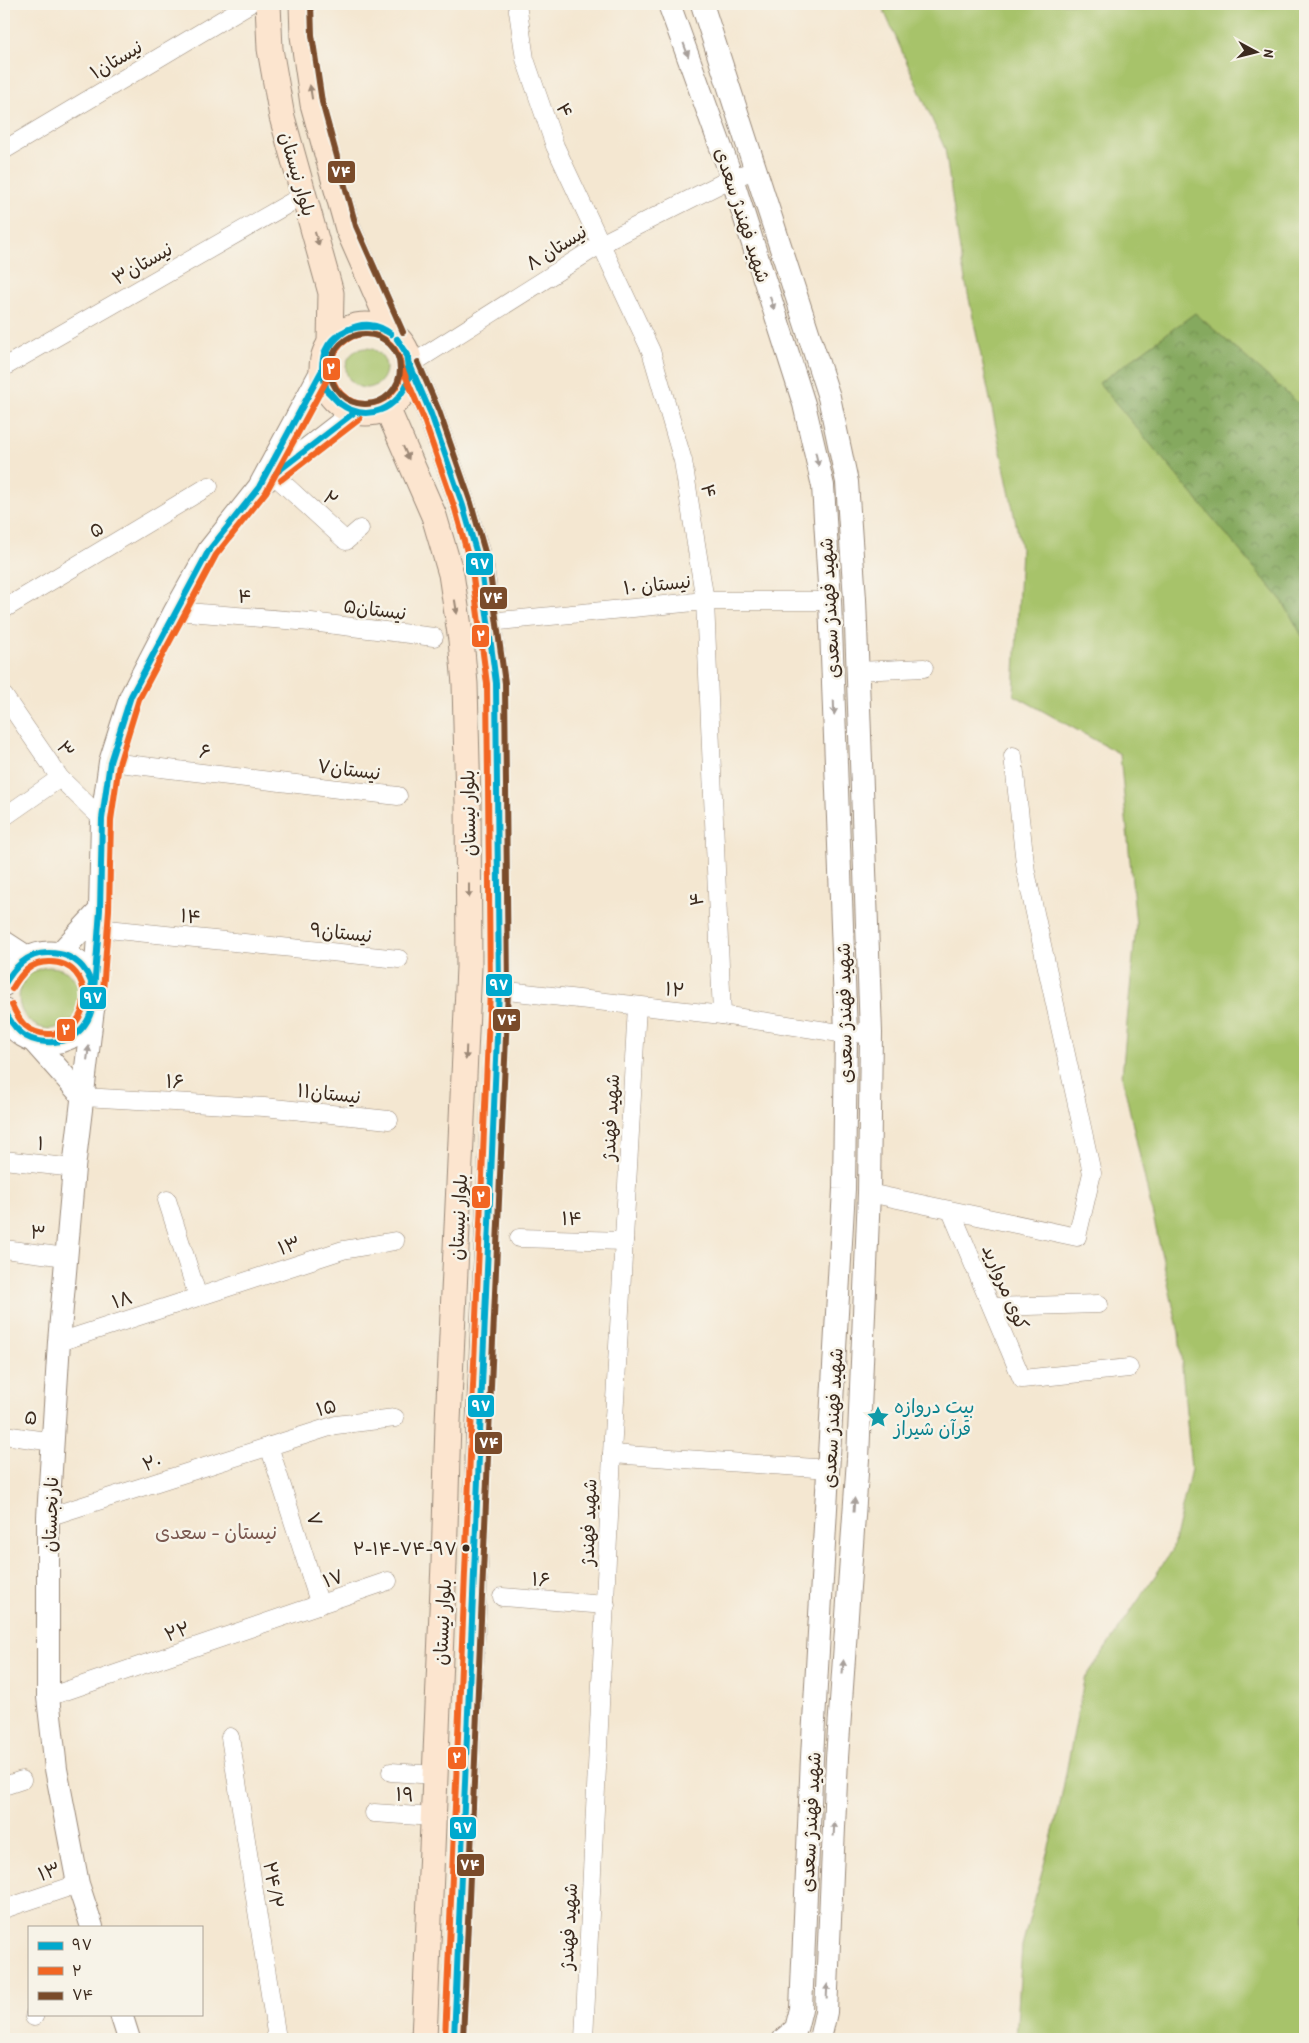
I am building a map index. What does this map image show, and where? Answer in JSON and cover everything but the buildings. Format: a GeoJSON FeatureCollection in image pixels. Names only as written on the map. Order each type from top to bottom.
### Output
{"type":"FeatureCollection","features":[{"type":"Feature","properties":{"kind":"main road","name":"بلوار نیستان"},"geometry":{"type":"LineString","coordinates":[[268,4],[270,48],[282,117],[302,196],[318,242],[331,293],[330,342]]}},
{"type":"Feature","properties":{"kind":"main road","name":"بلوار نیستان"},"geometry":{"type":"LineString","coordinates":[[302,4],[303,36],[313,104],[348,229],[395,336]]}},
{"type":"Feature","properties":{"kind":"main road"},"geometry":{"type":"LineString","coordinates":[[369,324],[383,328],[395,336],[405,349],[410,365],[405,390],[397,400],[376,412],[355,412],[342,407],[332,398],[324,386],[321,372],[322,362],[330,342],[340,332],[354,326],[369,324]]}},
{"type":"Feature","properties":{"kind":"main road","name":"بلوار نیستان"},"geometry":{"type":"LineString","coordinates":[[410,365],[431,414],[463,506],[481,568],[489,622],[496,701],[499,990],[481,1365],[454,2039]]}},
{"type":"Feature","properties":{"kind":"main road","name":"بلوار نیستان"},"geometry":{"type":"LineString","coordinates":[[386,408],[434,516],[451,574],[461,640],[465,684],[469,967],[448,1422],[424,2039]]}},
{"type":"Feature","properties":{"kind":"street","name":"۱نیستان"},"geometry":{"type":"LineString","coordinates":[[4,150],[249,4]]}},
{"type":"Feature","properties":{"kind":"street","name":"۴"},"geometry":{"type":"LineString","coordinates":[[517,4],[524,59],[555,146],[654,360],[683,461],[705,601],[722,1015]]}},
{"type":"Feature","properties":{"kind":"street","name":"شهید فهندژ سعدی"},"geometry":{"type":"LineString","coordinates":[[669,4],[732,178],[804,404],[823,486],[830,601],[846,1034],[844,1189],[830,1469],[812,1756],[801,2009],[796,2029],[784,2039]]}},
{"type":"Feature","properties":{"kind":"street","name":"شهید فهندژ سعدی"},"geometry":{"type":"LineString","coordinates":[[702,4],[828,397],[848,482],[858,671],[871,1033],[869,1193],[858,1458],[837,1758],[826,2012],[820,2039]]}},
{"type":"Feature","properties":{"kind":"street","name":"نیستان ۸"},"geometry":{"type":"LineString","coordinates":[[410,365],[601,244],[732,178],[756,170]]}},
{"type":"Feature","properties":{"kind":"street","name":"۳نیستان"},"geometry":{"type":"LineString","coordinates":[[4,367],[302,196]]}},
{"type":"Feature","properties":{"kind":"street"},"geometry":{"type":"LineString","coordinates":[[266,481],[321,372]]}},
{"type":"Feature","properties":{"kind":"street"},"geometry":{"type":"LineString","coordinates":[[266,481],[355,412]]}},
{"type":"Feature","properties":{"kind":"street","name":"۲"},"geometry":{"type":"LineString","coordinates":[[266,481],[346,541],[360,528]]}},
{"type":"Feature","properties":{"kind":"street","name":"نارنجستان"},"geometry":{"type":"LineString","coordinates":[[92,1926],[78,1884],[56,1769],[48,1697],[48,1518],[66,1257],[74,1168],[94,1000],[102,819],[110,762],[132,696],[175,611],[210,550],[266,481]]}},
{"type":"Feature","properties":{"kind":"street","name":"۵"},"geometry":{"type":"LineString","coordinates":[[4,609],[209,486]]}},
{"type":"Feature","properties":{"kind":"street","name":"نیستان ۱۰"},"geometry":{"type":"LineString","coordinates":[[489,622],[705,601],[830,601]]}},
{"type":"Feature","properties":{"kind":"street","name":"۴"},"geometry":{"type":"LineString","coordinates":[[175,611],[311,622]]}},
{"type":"Feature","properties":{"kind":"street","name":"۵نیستان"},"geometry":{"type":"LineString","coordinates":[[311,622],[434,637]]}},
{"type":"Feature","properties":{"kind":"street"},"geometry":{"type":"LineString","coordinates":[[858,671],[924,668]]}},
{"type":"Feature","properties":{"kind":"street","name":"۳"},"geometry":{"type":"LineString","coordinates":[[4,696],[60,778],[102,819]]}},
{"type":"Feature","properties":{"kind":"street"},"geometry":{"type":"LineString","coordinates":[[869,1193],[1077,1237],[1092,1173],[1026,872],[1013,756]]}},
{"type":"Feature","properties":{"kind":"street","name":"۶"},"geometry":{"type":"LineString","coordinates":[[110,762],[295,783]]}},
{"type":"Feature","properties":{"kind":"street"},"geometry":{"type":"LineString","coordinates":[[4,816],[60,778]]}},
{"type":"Feature","properties":{"kind":"street","name":"۷نیستان"},"geometry":{"type":"LineString","coordinates":[[295,783],[398,796]]}},
{"type":"Feature","properties":{"kind":"street"},"geometry":{"type":"LineString","coordinates":[[60,953],[99,919]]}},
{"type":"Feature","properties":{"kind":"street","name":"۱۴"},"geometry":{"type":"LineString","coordinates":[[99,919],[280,947]]}},
{"type":"Feature","properties":{"kind":"street"},"geometry":{"type":"LineString","coordinates":[[4,942],[27,957]]}},
{"type":"Feature","properties":{"kind":"street","name":"۹نیستان"},"geometry":{"type":"LineString","coordinates":[[280,947],[399,959]]}},
{"type":"Feature","properties":{"kind":"street"},"geometry":{"type":"LineString","coordinates":[[4,980],[14,966],[27,957],[42,952],[60,953],[72,958],[90,978],[94,1000],[88,1023],[71,1038],[50,1045],[31,1041],[4,1041]]}},
{"type":"Feature","properties":{"kind":"street","name":"۱۲"},"geometry":{"type":"LineString","coordinates":[[499,990],[722,1015],[846,1034],[871,1033]]}},
{"type":"Feature","properties":{"kind":"street","name":"شهید فهندژ"},"geometry":{"type":"LineString","coordinates":[[584,2039],[612,1454],[637,1006]]}},
{"type":"Feature","properties":{"kind":"street"},"geometry":{"type":"LineString","coordinates":[[4,1009],[6,1017],[14,1030],[31,1041],[83,1097]]}},
{"type":"Feature","properties":{"kind":"street","name":"۱۶"},"geometry":{"type":"LineString","coordinates":[[83,1097],[264,1107]]}},
{"type":"Feature","properties":{"kind":"street","name":"۱۱نیستان"},"geometry":{"type":"LineString","coordinates":[[264,1107],[389,1120]]}},
{"type":"Feature","properties":{"kind":"street","name":"۱"},"geometry":{"type":"LineString","coordinates":[[4,1160],[74,1168]]}},
{"type":"Feature","properties":{"kind":"street"},"geometry":{"type":"LineString","coordinates":[[167,1200],[198,1297]]}},
{"type":"Feature","properties":{"kind":"street","name":"کوی مروارید"},"geometry":{"type":"LineString","coordinates":[[952,1211],[1022,1379],[1129,1368]]}},
{"type":"Feature","properties":{"kind":"street","name":"۱۴"},"geometry":{"type":"LineString","coordinates":[[519,1238],[624,1241]]}},
{"type":"Feature","properties":{"kind":"street","name":"۱۳"},"geometry":{"type":"LineString","coordinates":[[198,1297],[343,1250],[395,1241]]}},
{"type":"Feature","properties":{"kind":"street","name":"۳"},"geometry":{"type":"LineString","coordinates":[[4,1250],[66,1257]]}},
{"type":"Feature","properties":{"kind":"street","name":"۱۸"},"geometry":{"type":"LineString","coordinates":[[59,1342],[198,1297]]}},
{"type":"Feature","properties":{"kind":"street"},"geometry":{"type":"LineString","coordinates":[[992,1307],[1099,1304]]}},
{"type":"Feature","properties":{"kind":"street","name":"۱۵"},"geometry":{"type":"LineString","coordinates":[[269,1446],[336,1425],[394,1418]]}},
{"type":"Feature","properties":{"kind":"street","name":"۵"},"geometry":{"type":"LineString","coordinates":[[4,1435],[53,1442]]}},
{"type":"Feature","properties":{"kind":"street","name":"۲۰"},"geometry":{"type":"LineString","coordinates":[[48,1518],[269,1446]]}},
{"type":"Feature","properties":{"kind":"street","name":"۷"},"geometry":{"type":"LineString","coordinates":[[269,1446],[320,1605]]}},
{"type":"Feature","properties":{"kind":"street"},"geometry":{"type":"LineString","coordinates":[[612,1454],[830,1469]]}},
{"type":"Feature","properties":{"kind":"street","name":"۱۷"},"geometry":{"type":"LineString","coordinates":[[320,1605],[388,1581]]}},
{"type":"Feature","properties":{"kind":"street","name":"۱۶"},"geometry":{"type":"LineString","coordinates":[[502,1597],[606,1605]]}},
{"type":"Feature","properties":{"kind":"street","name":"۲۲"},"geometry":{"type":"LineString","coordinates":[[48,1697],[320,1605]]}},
{"type":"Feature","properties":{"kind":"street","name":"۲۴/۲"},"geometry":{"type":"LineString","coordinates":[[230,1737],[277,2039]]}},
{"type":"Feature","properties":{"kind":"street"},"geometry":{"type":"LineString","coordinates":[[391,1772],[435,1775]]}},
{"type":"Feature","properties":{"kind":"street"},"geometry":{"type":"LineString","coordinates":[[4,1786],[22,1780]]}},
{"type":"Feature","properties":{"kind":"street","name":"۱۹"},"geometry":{"type":"LineString","coordinates":[[374,1814],[433,1817]]}},
{"type":"Feature","properties":{"kind":"street","name":"۱۳"},"geometry":{"type":"LineString","coordinates":[[4,1908],[78,1884]]}},
{"type":"Feature","properties":{"kind":"street"},"geometry":{"type":"LineString","coordinates":[[122,2016],[129,2039]]}},
{"type":"Feature","properties":{"kind":"green space"},"geometry":{"type":"Polygon","coordinates":[[[881,4],[1305,4],[1305,2039],[1016,2039],[1022,1946],[1059,1809],[1084,1680],[1172,1551],[1191,1469],[1179,1333],[1122,1076],[1136,925],[1120,754],[1014,695],[1021,548],[962,265],[945,149],[881,4]]]}},
{"type":"Feature","properties":{"kind":"green space"},"geometry":{"type":"Polygon","coordinates":[[[1195,313],[1305,409],[1305,641],[1283,602],[1099,383],[1195,313]]]}},
{"type":"Feature","properties":{"kind":"green space"},"geometry":{"type":"Polygon","coordinates":[[[370,348],[377,351],[383,357],[386,368],[385,376],[377,385],[370,388],[362,388],[355,385],[347,376],[346,364],[349,357],[358,349],[370,348]]]}},
{"type":"Feature","properties":{"kind":"green space"},"geometry":{"type":"Polygon","coordinates":[[[44,967],[56,967],[72,976],[79,986],[81,998],[79,1010],[72,1020],[56,1029],[44,1029],[33,1024],[24,1015],[19,1004],[19,992],[24,981],[33,972],[44,967]]]}},
{"type":"Feature","properties":{"kind":"transit line","name":"۷۴"},"geometry":{"type":"LineString","coordinates":[[311,4],[312,35],[322,102],[356,226],[403,332]]}},
{"type":"Feature","properties":{"kind":"transit line","name":"۹۷"},"geometry":{"type":"LineString","coordinates":[[347,330],[353,327],[370,325],[386,330],[391,334]]}},
{"type":"Feature","properties":{"kind":"transit line","name":"۹۷"},"geometry":{"type":"LineString","coordinates":[[347,330],[369,327],[391,334]]}},
{"type":"Feature","properties":{"kind":"transit line","name":"۹۷"},"geometry":{"type":"LineString","coordinates":[[322,369],[322,362],[328,345],[336,336],[347,330]]}},
{"type":"Feature","properties":{"kind":"transit line","name":"۹۷"},"geometry":{"type":"LineString","coordinates":[[322,369],[330,346],[347,330]]}},
{"type":"Feature","properties":{"kind":"transit line","name":"۷۴"},"geometry":{"type":"LineString","coordinates":[[365,334],[384,340],[394,350],[400,369],[394,388],[384,398],[365,404],[346,398],[336,388],[330,369],[336,350],[346,340],[365,334]]}},
{"type":"Feature","properties":{"kind":"transit line","name":"۲"},"geometry":{"type":"LineString","coordinates":[[366,334],[385,340],[395,350],[401,369],[395,388],[385,398],[366,404],[347,398],[337,388],[331,369],[337,350],[347,340],[366,334]]}},
{"type":"Feature","properties":{"kind":"transit line","name":"۹۷"},"geometry":{"type":"LineString","coordinates":[[397,339],[408,355],[409,378]]}},
{"type":"Feature","properties":{"kind":"transit line","name":"۹۷"},"geometry":{"type":"LineString","coordinates":[[397,339],[406,353],[409,378]]}},
{"type":"Feature","properties":{"kind":"transit line","name":"۷۴"},"geometry":{"type":"LineString","coordinates":[[418,362],[439,411],[471,503],[489,566],[505,683],[508,990],[463,2039]]}},
{"type":"Feature","properties":{"kind":"transit line","name":"۹۷"},"geometry":{"type":"LineString","coordinates":[[410,365],[431,414],[463,506],[481,568],[496,683],[499,990],[454,2039]]}},
{"type":"Feature","properties":{"kind":"transit line","name":"۲"},"geometry":{"type":"LineString","coordinates":[[402,368],[423,417],[455,509],[472,570],[487,684],[490,990],[445,2039]]}},
{"type":"Feature","properties":{"kind":"transit line","name":"۹۷"},"geometry":{"type":"LineString","coordinates":[[322,371],[326,388],[339,403]]}},
{"type":"Feature","properties":{"kind":"transit line","name":"۹۷"},"geometry":{"type":"LineString","coordinates":[[322,371],[327,391],[339,403]]}},
{"type":"Feature","properties":{"kind":"transit line","name":"۹۷"},"geometry":{"type":"LineString","coordinates":[[94,991],[100,910],[102,819],[110,762],[131,696],[209,550],[259,487],[321,372]]}},
{"type":"Feature","properties":{"kind":"transit line","name":"۲"},"geometry":{"type":"LineString","coordinates":[[103,992],[109,910],[111,820],[119,764],[139,699],[216,555],[266,492],[329,376]]}},
{"type":"Feature","properties":{"kind":"transit line","name":"۹۷"},"geometry":{"type":"LineString","coordinates":[[339,403],[360,412],[381,410],[398,398],[409,378]]}},
{"type":"Feature","properties":{"kind":"transit line","name":"۹۷"},"geometry":{"type":"LineString","coordinates":[[276,473],[355,412]]}},
{"type":"Feature","properties":{"kind":"transit line","name":"۲"},"geometry":{"type":"LineString","coordinates":[[281,480],[360,419]]}},
{"type":"Feature","properties":{"kind":"transit line","name":"۹۷"},"geometry":{"type":"LineString","coordinates":[[4,985],[17,967],[27,959],[48,953],[68,957],[82,967],[91,982],[93,999],[90,1015],[81,1030],[66,1039],[46,1042],[25,1036],[15,1028],[4,1009]]}},
{"type":"Feature","properties":{"kind":"transit line","name":"۲"},"geometry":{"type":"LineString","coordinates":[[12,989],[19,978],[31,967],[36,964],[49,962],[65,965],[76,973],[82,985],[84,998],[82,1012],[75,1023],[64,1031],[48,1034],[35,1032],[26,1026],[18,1017],[12,1005]]}},
{"type":"Feature","properties":{"kind":"place","name":"بیت دروازه قرآن شیراز"},"geometry":{"type":"Point","coordinates":[878,1417]}},
{"type":"Feature","properties":{"kind":"place","name":"۲-۱۴-۷۴-۹۷"},"geometry":{"type":"Point","coordinates":[466,1548]}},
{"type":"Feature","properties":{"kind":"district","name":"نیستان - سعدی"},"geometry":{"type":"Point","coordinates":[216,1532]}}]}
